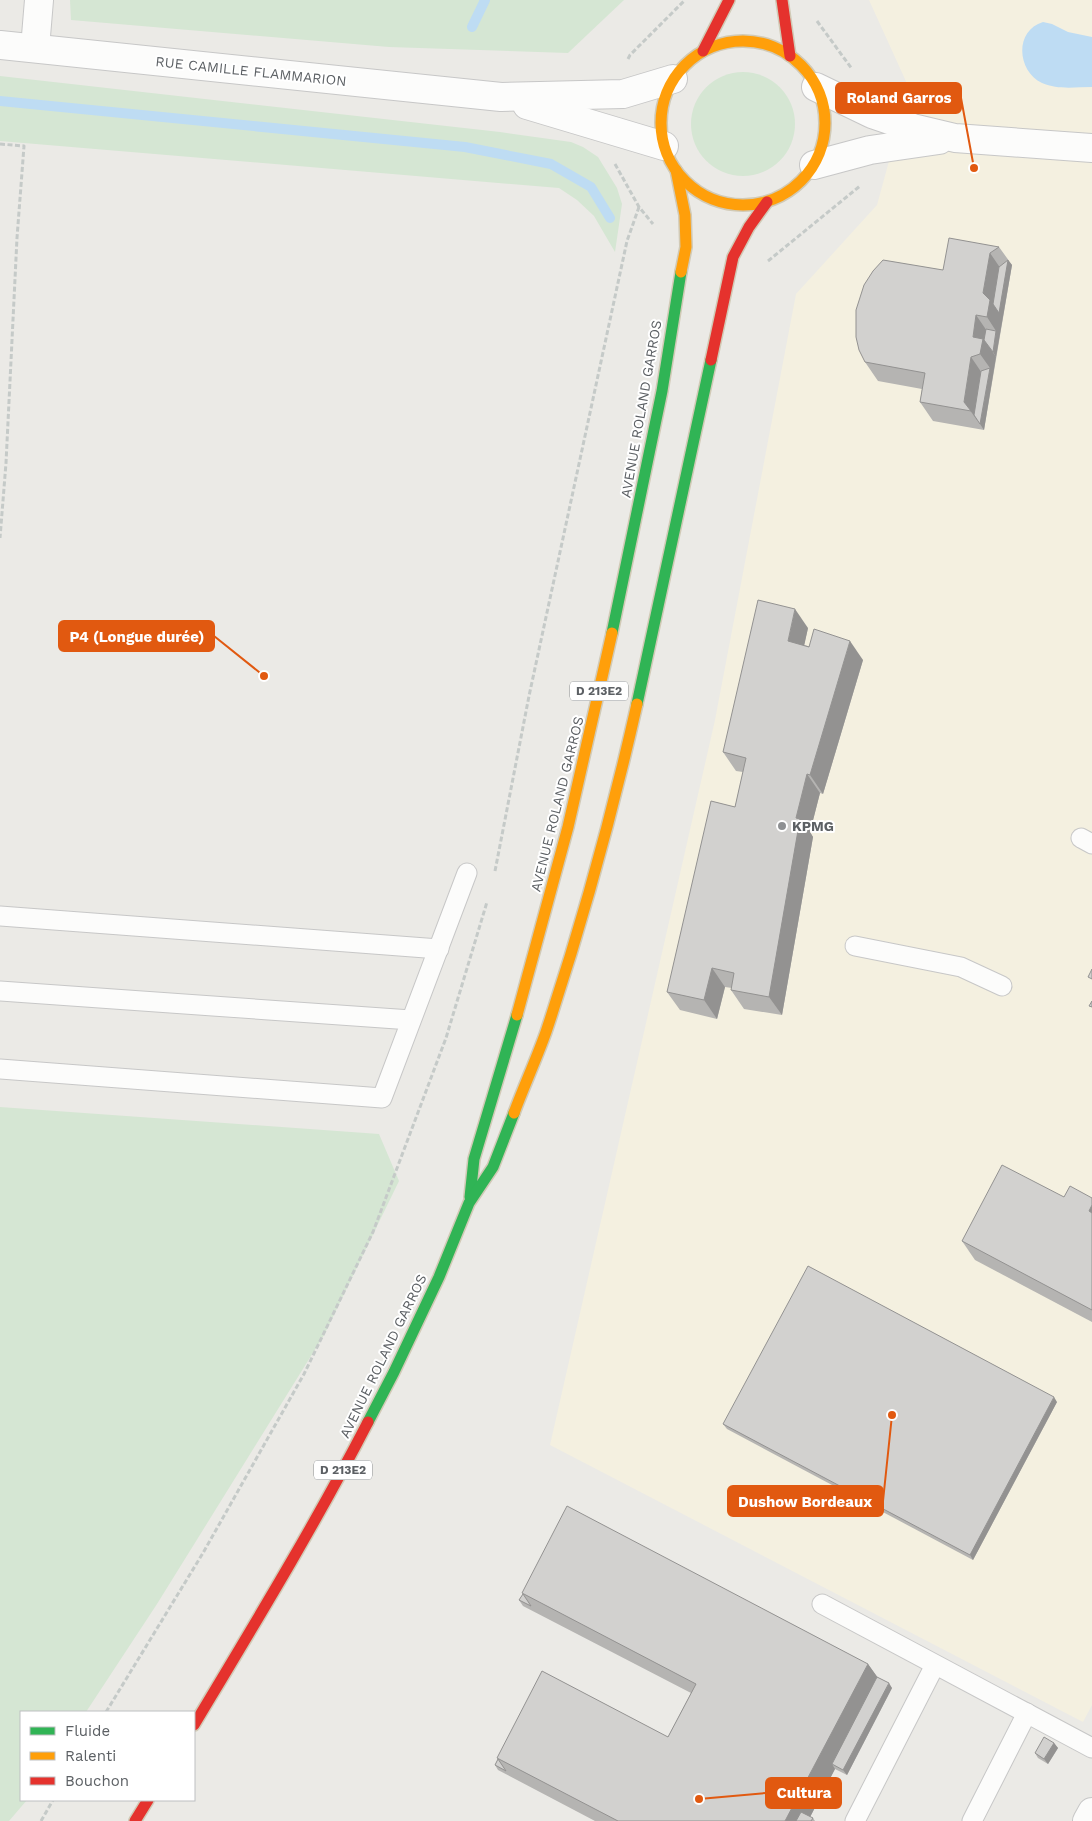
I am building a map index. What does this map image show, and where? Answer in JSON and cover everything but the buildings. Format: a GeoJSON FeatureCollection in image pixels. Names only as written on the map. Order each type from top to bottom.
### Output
{"type":"FeatureCollection","features":[{"type":"Feature","properties":{"kind":"main road"},"geometry":{"type":"LineString","coordinates":[[703,51],[729,0]]}},
{"type":"Feature","properties":{"kind":"main road"},"geometry":{"type":"LineString","coordinates":[[782,0],[790,56]]}},
{"type":"Feature","properties":{"kind":"main road"},"geometry":{"type":"LineString","coordinates":[[747,41],[769,46],[790,56],[805,70],[816,87],[823,106],[825,126],[822,146],[814,165],[802,181],[767,202],[742,206],[716,201],[694,189],[676,170],[664,146],[660,123],[664,100],[673,79],[686,64],[703,51],[724,43],[747,41]]}},
{"type":"Feature","properties":{"kind":"main road","name":"AVENUE ROLAND GARROS"},"geometry":{"type":"LineString","coordinates":[[469,1204],[474,1159],[522,1000],[568,827],[627,566],[660,401],[676,296],[686,247],[685,214],[676,170]]}},
{"type":"Feature","properties":{"kind":"main road","name":"AVENUE ROLAND GARROS"},"geometry":{"type":"LineString","coordinates":[[195,1723],[266,1606],[342,1474],[394,1372],[439,1277],[469,1204],[493,1167],[542,1043],[587,904],[624,761],[733,257],[748,227],[767,202]]}},
{"type":"Feature","properties":{"kind":"main road"},"geometry":{"type":"LineString","coordinates":[[134,1821],[147,1801]]}},
{"type":"Feature","properties":{"kind":"street"},"geometry":{"type":"LineString","coordinates":[[35,48],[39,0]]}},
{"type":"Feature","properties":{"kind":"street","name":"RUE CAMILLE FLAMMARION"},"geometry":{"type":"LineString","coordinates":[[0,45],[501,97],[623,94],[673,79]]}},
{"type":"Feature","properties":{"kind":"street"},"geometry":{"type":"LineString","coordinates":[[816,87],[872,114],[913,128],[955,138],[1092,148]]}},
{"type":"Feature","properties":{"kind":"street","name":"RUE CAMILLE FLAMMARION"},"geometry":{"type":"LineString","coordinates":[[501,97],[664,146]]}},
{"type":"Feature","properties":{"kind":"street"},"geometry":{"type":"LineString","coordinates":[[814,165],[870,150],[955,138]]}},
{"type":"Feature","properties":{"kind":"street"},"geometry":{"type":"LineString","coordinates":[[1088,1821],[1092,1812]]}},
{"type":"Feature","properties":{"kind":"lane"},"geometry":{"type":"LineString","coordinates":[[0,1069],[382,1098],[467,873]]}},
{"type":"Feature","properties":{"kind":"lane"},"geometry":{"type":"LineString","coordinates":[[0,916],[439,949]]}},
{"type":"Feature","properties":{"kind":"lane"},"geometry":{"type":"LineString","coordinates":[[855,946],[961,966],[1002,986]]}},
{"type":"Feature","properties":{"kind":"lane"},"geometry":{"type":"LineString","coordinates":[[0,990],[411,1020]]}},
{"type":"Feature","properties":{"kind":"lane"},"geometry":{"type":"LineString","coordinates":[[822,1604],[1092,1748]]}},
{"type":"Feature","properties":{"kind":"lane"},"geometry":{"type":"LineString","coordinates":[[855,1821],[935,1665]]}},
{"type":"Feature","properties":{"kind":"lane"},"geometry":{"type":"LineString","coordinates":[[972,1821],[1027,1713]]}},
{"type":"Feature","properties":{"kind":"path"},"geometry":{"type":"LineString","coordinates":[[628,56],[685,0]]}},
{"type":"Feature","properties":{"kind":"path"},"geometry":{"type":"LineString","coordinates":[[813,16],[858,76]]}},
{"type":"Feature","properties":{"kind":"path"},"geometry":{"type":"LineString","coordinates":[[0,144],[24,146],[0,538]]}},
{"type":"Feature","properties":{"kind":"path"},"geometry":{"type":"LineString","coordinates":[[767,262],[860,186],[863,178]]}},
{"type":"Feature","properties":{"kind":"path"},"geometry":{"type":"LineString","coordinates":[[41,1821],[52,1801]]}},
{"type":"Feature","properties":{"kind":"shaded area"},"geometry":{"type":"Polygon","coordinates":[[[869,0],[1092,0],[1092,1705],[1083,1722],[550,1445],[715,720],[796,294],[877,205],[909,88],[869,0]]]}},
{"type":"Feature","properties":{"kind":"green space"},"geometry":{"type":"Polygon","coordinates":[[[70,0],[624,0],[568,53],[389,47],[71,20],[70,0]]]}},
{"type":"Feature","properties":{"kind":"green space"},"geometry":{"type":"Polygon","coordinates":[[[743,72],[763,76],[780,87],[791,104],[795,124],[791,144],[780,161],[763,172],[743,176],[723,172],[706,161],[695,144],[691,124],[695,104],[706,87],[723,76],[743,72]]]}},
{"type":"Feature","properties":{"kind":"green space"},"geometry":{"type":"Polygon","coordinates":[[[0,76],[500,132],[571,142],[598,157],[617,188],[622,204],[615,252],[594,216],[577,200],[559,188],[0,141],[0,76]]]}},
{"type":"Feature","properties":{"kind":"green space"},"geometry":{"type":"Polygon","coordinates":[[[0,1107],[379,1134],[399,1181],[324,1335],[157,1604],[87,1711],[20,1711],[20,1801],[26,1801],[9,1821],[0,1821],[0,1107]]]}},
{"type":"Feature","properties":{"kind":"water"},"geometry":{"type":"Polygon","coordinates":[[[1043,22],[1068,32],[1092,37],[1092,87],[1054,87],[1042,83],[1028,70],[1022,51],[1023,42],[1027,34],[1034,27],[1043,22]]]}},
{"type":"Feature","properties":{"kind":"waterway"},"geometry":{"type":"LineString","coordinates":[[472,27],[485,0]]}},
{"type":"Feature","properties":{"kind":"waterway"},"geometry":{"type":"LineString","coordinates":[[0,101],[465,147],[551,164],[591,187],[610,218]]}},
{"type":"Feature","properties":{"kind":"traffic: fast"},"geometry":{"type":"LineString","coordinates":[[612,633],[662,391],[681,272]]}},
{"type":"Feature","properties":{"kind":"traffic: fast"},"geometry":{"type":"LineString","coordinates":[[637,704],[711,360]]}},
{"type":"Feature","properties":{"kind":"traffic: fast"},"geometry":{"type":"LineString","coordinates":[[470,1197],[474,1159],[517,1015]]}},
{"type":"Feature","properties":{"kind":"traffic: fast"},"geometry":{"type":"LineString","coordinates":[[368,1422],[439,1277],[469,1203],[493,1167],[514,1113]]}},
{"type":"Feature","properties":{"kind":"traffic: slow"},"geometry":{"type":"LineString","coordinates":[[743,41],[767,45],[788,55],[801,65],[811,78],[821,99],[825,123],[821,147],[811,168],[801,181],[788,191],[767,201],[743,205],[719,201],[698,191],[685,181],[675,168],[665,147],[661,123],[665,99],[675,78],[685,65],[698,55],[719,45],[743,41]]}},
{"type":"Feature","properties":{"kind":"traffic: slow"},"geometry":{"type":"LineString","coordinates":[[676,170],[685,215],[686,247],[681,272]]}},
{"type":"Feature","properties":{"kind":"traffic: slow"},"geometry":{"type":"LineString","coordinates":[[517,1015],[568,827],[612,633]]}},
{"type":"Feature","properties":{"kind":"traffic: slow"},"geometry":{"type":"LineString","coordinates":[[514,1113],[546,1032],[572,951],[607,828],[637,704]]}},
{"type":"Feature","properties":{"kind":"traffic: jam"},"geometry":{"type":"LineString","coordinates":[[703,51],[729,0]]}},
{"type":"Feature","properties":{"kind":"traffic: jam"},"geometry":{"type":"LineString","coordinates":[[782,0],[790,56]]}},
{"type":"Feature","properties":{"kind":"traffic: jam"},"geometry":{"type":"LineString","coordinates":[[711,360],[733,257],[749,227],[767,202]]}},
{"type":"Feature","properties":{"kind":"traffic: jam"},"geometry":{"type":"LineString","coordinates":[[195,1723],[305,1537],[368,1422]]}},
{"type":"Feature","properties":{"kind":"traffic: jam"},"geometry":{"type":"LineString","coordinates":[[135,1821],[147,1801]]}},
{"type":"Feature","properties":{"kind":"place","name":"Roland Garros"},"geometry":{"type":"Point","coordinates":[974,168]}},
{"type":"Feature","properties":{"kind":"place","name":"P4 (Longue durée)"},"geometry":{"type":"Point","coordinates":[264,676]}},
{"type":"Feature","properties":{"kind":"place","name":"KPMG"},"geometry":{"type":"Point","coordinates":[782,826]}},
{"type":"Feature","properties":{"kind":"place","name":"Dushow Bordeaux"},"geometry":{"type":"Point","coordinates":[892,1415]}},
{"type":"Feature","properties":{"kind":"place","name":"Cultura"},"geometry":{"type":"Point","coordinates":[699,1799]}}]}
